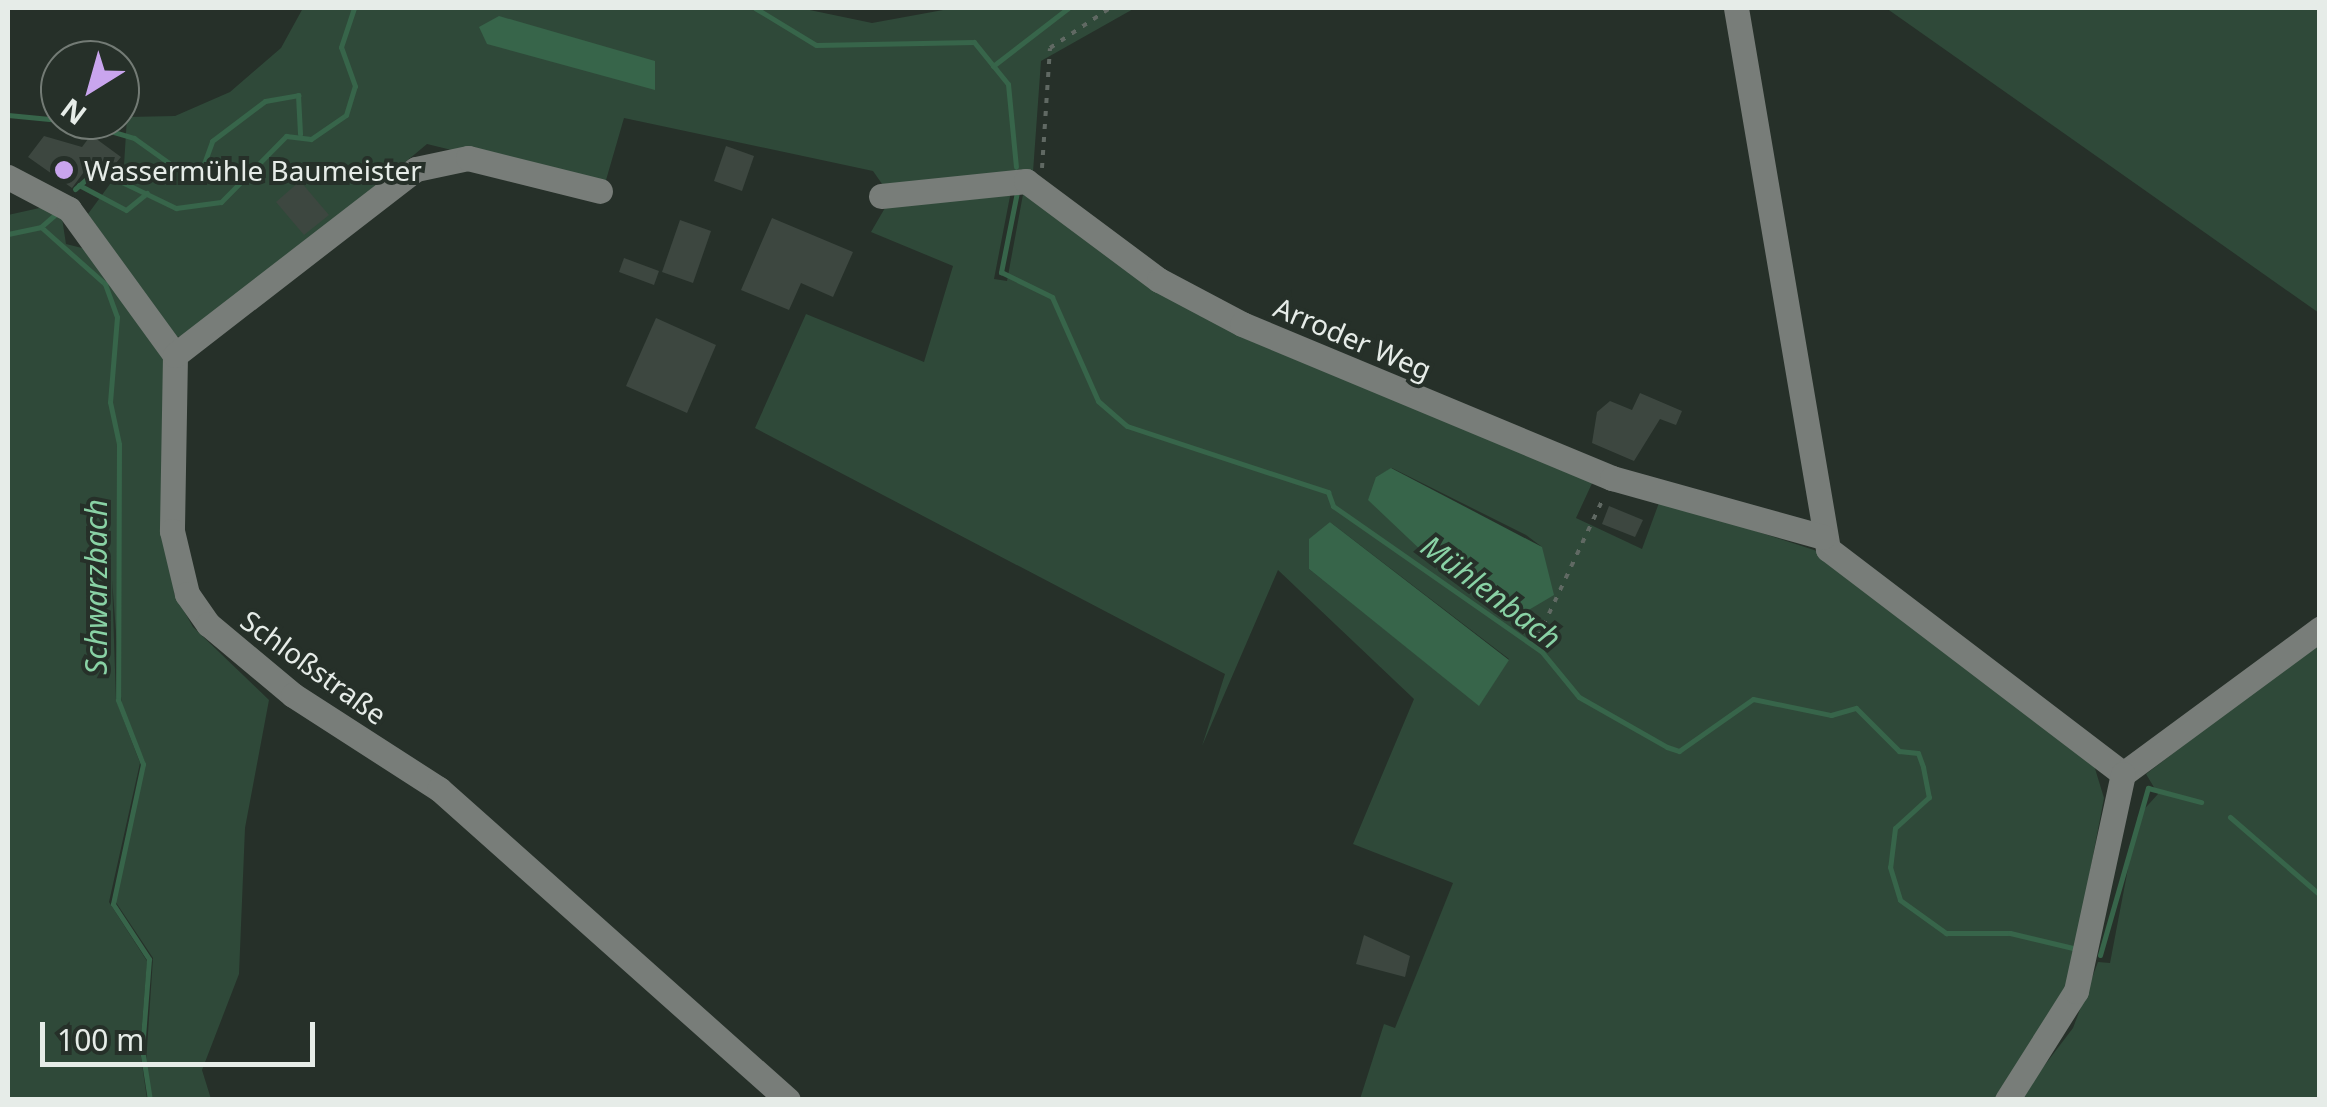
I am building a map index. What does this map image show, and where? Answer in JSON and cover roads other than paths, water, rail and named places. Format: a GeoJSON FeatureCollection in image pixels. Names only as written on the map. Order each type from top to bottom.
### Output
{"type":"FeatureCollection","features":[{"type":"Feature","properties":{"kind":"street"},"geometry":{"type":"LineString","coordinates":[[1736,8],[1822,537],[1834,556],[2122,774]]}},
{"type":"Feature","properties":{"kind":"street"},"geometry":{"type":"LineString","coordinates":[[8,177],[69,209],[175,354],[427,164],[468,158],[600,191]]}},
{"type":"Feature","properties":{"kind":"street","name":"Arroder Weg"},"geometry":{"type":"LineString","coordinates":[[881,196],[1008,178],[1033,186],[1201,304],[1612,478],[1822,537]]}},
{"type":"Feature","properties":{"kind":"street","name":"Schloßstraße"},"geometry":{"type":"LineString","coordinates":[[175,354],[172,531],[186,594],[208,624],[293,695],[439,789],[788,1100]]}},
{"type":"Feature","properties":{"kind":"street"},"geometry":{"type":"LineString","coordinates":[[2007,1100],[2076,992],[2122,774],[2320,629]]}},
{"type":"Feature","properties":{"kind":"water"},"geometry":{"type":"Polygon","coordinates":[[[499,16],[655,61],[655,90],[487,44],[479,27],[499,16]]]}},
{"type":"Feature","properties":{"kind":"water"},"geometry":{"type":"Polygon","coordinates":[[[1391,468],[1542,547],[1554,595],[1522,614],[1505,611],[1426,555],[1368,500],[1376,477],[1391,468]]]}},
{"type":"Feature","properties":{"kind":"water"},"geometry":{"type":"Polygon","coordinates":[[[1330,522],[1509,660],[1479,706],[1309,569],[1309,539],[1330,522]]]}},
{"type":"Feature","properties":{"kind":"waterway","name":"Schwarzbach"},"geometry":{"type":"LineString","coordinates":[[75,189],[97,170],[176,208],[221,202],[286,136],[311,139],[346,115],[355,86],[341,47],[354,8]]}},
{"type":"Feature","properties":{"kind":"waterway","name":"Mühlenbach"},"geometry":{"type":"LineString","coordinates":[[755,8],[816,45],[974,42],[1008,84],[1016,167]]}},
{"type":"Feature","properties":{"kind":"waterway"},"geometry":{"type":"LineString","coordinates":[[993,66],[1068,8]]}},
{"type":"Feature","properties":{"kind":"waterway"},"geometry":{"type":"LineString","coordinates":[[137,140],[187,176],[202,169],[212,141],[265,101],[298,95],[300,134]]}},
{"type":"Feature","properties":{"kind":"waterway"},"geometry":{"type":"LineString","coordinates":[[8,115],[40,118]]}},
{"type":"Feature","properties":{"kind":"waterway","name":"Schwarzbach"},"geometry":{"type":"LineString","coordinates":[[79,185],[126,210],[147,193]]}},
{"type":"Feature","properties":{"kind":"waterway","name":"Mühlenbach"},"geometry":{"type":"LineString","coordinates":[[1017,192],[1001,272],[1052,297],[1098,401],[1127,426],[1328,492],[1333,506],[1542,652],[1579,697],[1667,747],[1679,751],[1753,699],[1831,715],[1856,708],[1899,751],[1918,753],[1923,767],[1929,797],[1895,828],[1890,867],[1900,900],[1946,933],[2010,933],[2077,949]]}},
{"type":"Feature","properties":{"kind":"waterway","name":"Schwarzbach"},"geometry":{"type":"LineString","coordinates":[[58,212],[41,227],[105,284],[117,317],[110,402],[119,444],[118,700],[143,764],[113,904],[149,959],[142,1049],[150,1100]]}},
{"type":"Feature","properties":{"kind":"waterway"},"geometry":{"type":"LineString","coordinates":[[8,234],[41,227]]}},
{"type":"Feature","properties":{"kind":"waterway","name":"Mühlenbach"},"geometry":{"type":"LineString","coordinates":[[2100,955],[2148,788],[2201,802]]}},
{"type":"Feature","properties":{"kind":"waterway","name":"Mühlenbach"},"geometry":{"type":"LineString","coordinates":[[2230,817],[2320,895]]}},
{"type":"Feature","properties":{"kind":"place","name":"Wassermühle Baumeister"},"geometry":{"type":"Point","coordinates":[64,170]}}]}
